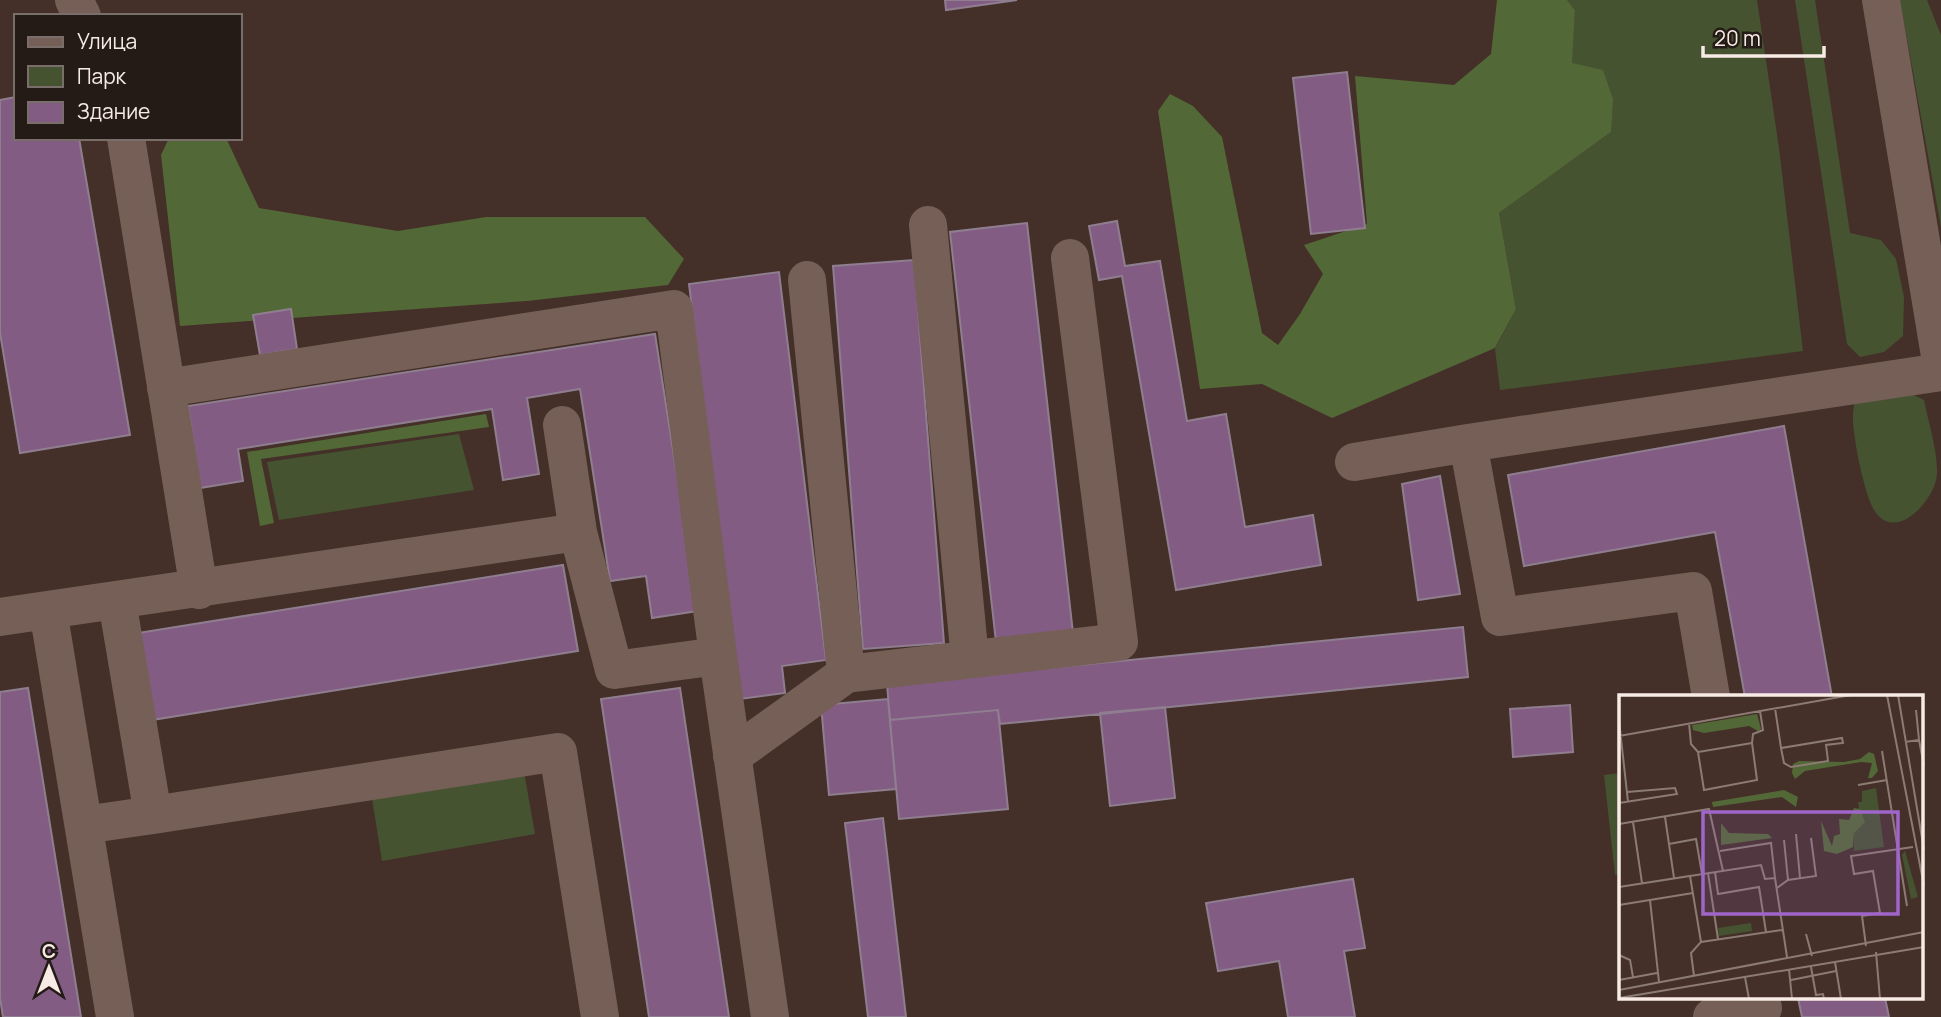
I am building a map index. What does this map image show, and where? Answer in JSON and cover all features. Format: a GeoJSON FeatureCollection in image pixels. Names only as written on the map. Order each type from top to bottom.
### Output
{"type":"FeatureCollection","features":[{"type":"Feature","properties":{"kind":"lane"},"geometry":{"type":"LineString","coordinates":[[1881,0],[1941,362]]}},
{"type":"Feature","properties":{"kind":"lane"},"geometry":{"type":"LineString","coordinates":[[126,140],[199,590]]}},
{"type":"Feature","properties":{"kind":"lane"},"geometry":{"type":"LineString","coordinates":[[928,225],[970,659]]}},
{"type":"Feature","properties":{"kind":"lane"},"geometry":{"type":"LineString","coordinates":[[732,756],[846,674],[1119,642],[1070,258]]}},
{"type":"Feature","properties":{"kind":"lane"},"geometry":{"type":"LineString","coordinates":[[807,280],[846,674]]}},
{"type":"Feature","properties":{"kind":"lane"},"geometry":{"type":"LineString","coordinates":[[166,388],[674,309],[718,656],[770,1017]]}},
{"type":"Feature","properties":{"kind":"lane"},"geometry":{"type":"LineString","coordinates":[[1354,462],[1941,372]]}},
{"type":"Feature","properties":{"kind":"lane"},"geometry":{"type":"LineString","coordinates":[[562,425],[578,532],[614,670],[718,656]]}},
{"type":"Feature","properties":{"kind":"lane"},"geometry":{"type":"LineString","coordinates":[[1468,443],[1500,617],[1693,591],[1711,695]]}},
{"type":"Feature","properties":{"kind":"lane"},"geometry":{"type":"LineString","coordinates":[[0,617],[199,590],[578,532]]}},
{"type":"Feature","properties":{"kind":"lane"},"geometry":{"type":"LineString","coordinates":[[117,601],[153,815]]}},
{"type":"Feature","properties":{"kind":"lane"},"geometry":{"type":"LineString","coordinates":[[48,610],[115,1017]]}},
{"type":"Feature","properties":{"kind":"lane"},"geometry":{"type":"LineString","coordinates":[[84,825],[558,752],[600,1017]]}},
{"type":"Feature","properties":{"kind":"lane"},"geometry":{"type":"LineString","coordinates":[[1713,1017],[1763,1008],[1761,1000]]}},
{"type":"Feature","properties":{"kind":"green space"},"geometry":{"type":"Polygon","coordinates":[[[1497,0],[1567,0],[1575,10],[1572,63],[1603,70],[1613,99],[1611,132],[1499,213],[1516,309],[1495,348],[1332,418],[1262,384],[1200,389],[1158,111],[1170,94],[1193,106],[1222,137],[1262,333],[1278,345],[1323,274],[1304,245],[1367,224],[1355,76],[1454,85],[1491,54],[1497,0]]]}},
{"type":"Feature","properties":{"kind":"green space"},"geometry":{"type":"Polygon","coordinates":[[[1567,0],[1757,0],[1779,148],[1803,351],[1500,390],[1495,349],[1516,309],[1499,213],[1611,132],[1571,64],[1575,10],[1567,0]]]}},
{"type":"Feature","properties":{"kind":"green space"},"geometry":{"type":"Polygon","coordinates":[[[1795,0],[1815,0],[1850,233],[1881,240],[1896,259],[1904,297],[1903,336],[1884,352],[1860,357],[1847,344],[1795,0]]]}},
{"type":"Feature","properties":{"kind":"green space"},"geometry":{"type":"Polygon","coordinates":[[[1900,0],[1927,0],[1941,35],[1941,227],[1900,0]]]}},
{"type":"Feature","properties":{"kind":"green space"},"geometry":{"type":"Polygon","coordinates":[[[168,140],[227,140],[259,208],[398,231],[486,217],[645,217],[684,259],[668,285],[527,301],[180,326],[161,155],[168,140]]]}},
{"type":"Feature","properties":{"kind":"green space"},"geometry":{"type":"Polygon","coordinates":[[[1903,390],[1924,400],[1937,474],[1935,484],[1923,505],[1905,520],[1895,523],[1885,521],[1872,506],[1857,451],[1853,412],[1856,394],[1903,390]]]}},
{"type":"Feature","properties":{"kind":"green space"},"geometry":{"type":"Polygon","coordinates":[[[486,414],[489,427],[261,459],[274,523],[260,526],[247,452],[486,414]]]}},
{"type":"Feature","properties":{"kind":"green space"},"geometry":{"type":"Polygon","coordinates":[[[459,434],[474,490],[279,520],[267,462],[459,434]]]}},
{"type":"Feature","properties":{"kind":"green space"},"geometry":{"type":"Polygon","coordinates":[[[523,766],[535,834],[382,861],[371,792],[523,766]]]}},
{"type":"Feature","properties":{"kind":"green space"},"geometry":{"type":"Polygon","coordinates":[[[1619,773],[1619,874],[1615,875],[1604,775],[1619,773]]]}},
{"type":"Feature","properties":{"kind":"building"},"geometry":{"type":"Polygon","coordinates":[[[945,0],[1017,0],[946,10],[945,0]]]}},
{"type":"Feature","properties":{"kind":"building"},"geometry":{"type":"Polygon","coordinates":[[[1347,72],[1365,228],[1311,234],[1293,78],[1347,72]]]}},
{"type":"Feature","properties":{"kind":"building"},"geometry":{"type":"Polygon","coordinates":[[[14,97],[14,140],[79,140],[130,435],[20,453],[0,333],[0,100],[14,97]]]}},
{"type":"Feature","properties":{"kind":"building"},"geometry":{"type":"Polygon","coordinates":[[[1117,221],[1125,266],[1160,261],[1187,421],[1226,414],[1245,527],[1313,515],[1321,565],[1176,590],[1122,276],[1099,280],[1089,226],[1117,221]]]}},
{"type":"Feature","properties":{"kind":"building"},"geometry":{"type":"Polygon","coordinates":[[[1027,223],[1073,633],[996,642],[950,232],[1027,223]]]}},
{"type":"Feature","properties":{"kind":"building"},"geometry":{"type":"Polygon","coordinates":[[[914,260],[944,643],[863,649],[833,266],[914,260]]]}},
{"type":"Feature","properties":{"kind":"building"},"geometry":{"type":"Polygon","coordinates":[[[779,272],[826,660],[782,666],[785,693],[740,699],[689,284],[779,272]]]}},
{"type":"Feature","properties":{"kind":"building"},"geometry":{"type":"Polygon","coordinates":[[[291,309],[297,349],[260,355],[253,315],[291,309]]]}},
{"type":"Feature","properties":{"kind":"building"},"geometry":{"type":"Polygon","coordinates":[[[655,334],[698,611],[652,618],[646,576],[610,581],[580,389],[527,398],[539,474],[503,480],[492,409],[238,449],[243,481],[200,488],[188,406],[655,334]]]}},
{"type":"Feature","properties":{"kind":"building"},"geometry":{"type":"Polygon","coordinates":[[[1784,426],[1832,695],[1745,695],[1715,532],[1524,566],[1508,475],[1784,426]]]}},
{"type":"Feature","properties":{"kind":"building"},"geometry":{"type":"Polygon","coordinates":[[[1440,476],[1460,594],[1418,600],[1402,484],[1440,476]]]}},
{"type":"Feature","properties":{"kind":"building"},"geometry":{"type":"Polygon","coordinates":[[[563,565],[578,651],[152,720],[138,633],[563,565]]]}},
{"type":"Feature","properties":{"kind":"building"},"geometry":{"type":"Polygon","coordinates":[[[1463,627],[1468,677],[1000,724],[998,710],[890,720],[887,684],[1463,627]]]}},
{"type":"Feature","properties":{"kind":"building"},"geometry":{"type":"Polygon","coordinates":[[[28,688],[81,1017],[3,1017],[0,998],[0,692],[28,688]]]}},
{"type":"Feature","properties":{"kind":"building"},"geometry":{"type":"Polygon","coordinates":[[[680,688],[729,1017],[649,1017],[601,699],[680,688]]]}},
{"type":"Feature","properties":{"kind":"building"},"geometry":{"type":"Polygon","coordinates":[[[888,699],[896,789],[829,795],[821,705],[888,699]]]}},
{"type":"Feature","properties":{"kind":"building"},"geometry":{"type":"Polygon","coordinates":[[[1570,705],[1573,752],[1513,757],[1510,709],[1570,705]]]}},
{"type":"Feature","properties":{"kind":"building"},"geometry":{"type":"Polygon","coordinates":[[[1165,707],[1175,798],[1110,806],[1100,713],[1165,707]]]}},
{"type":"Feature","properties":{"kind":"building"},"geometry":{"type":"Polygon","coordinates":[[[998,710],[1008,809],[899,819],[890,720],[998,710]]]}},
{"type":"Feature","properties":{"kind":"building"},"geometry":{"type":"Polygon","coordinates":[[[883,818],[906,1017],[868,1017],[845,823],[883,818]]]}},
{"type":"Feature","properties":{"kind":"building"},"geometry":{"type":"Polygon","coordinates":[[[1353,879],[1365,948],[1344,951],[1355,1017],[1288,1017],[1279,961],[1218,971],[1206,903],[1353,879]]]}},
{"type":"Feature","properties":{"kind":"building"},"geometry":{"type":"Polygon","coordinates":[[[1798,1000],[1885,1000],[1889,1017],[1802,1017],[1798,1000]]]}}]}
